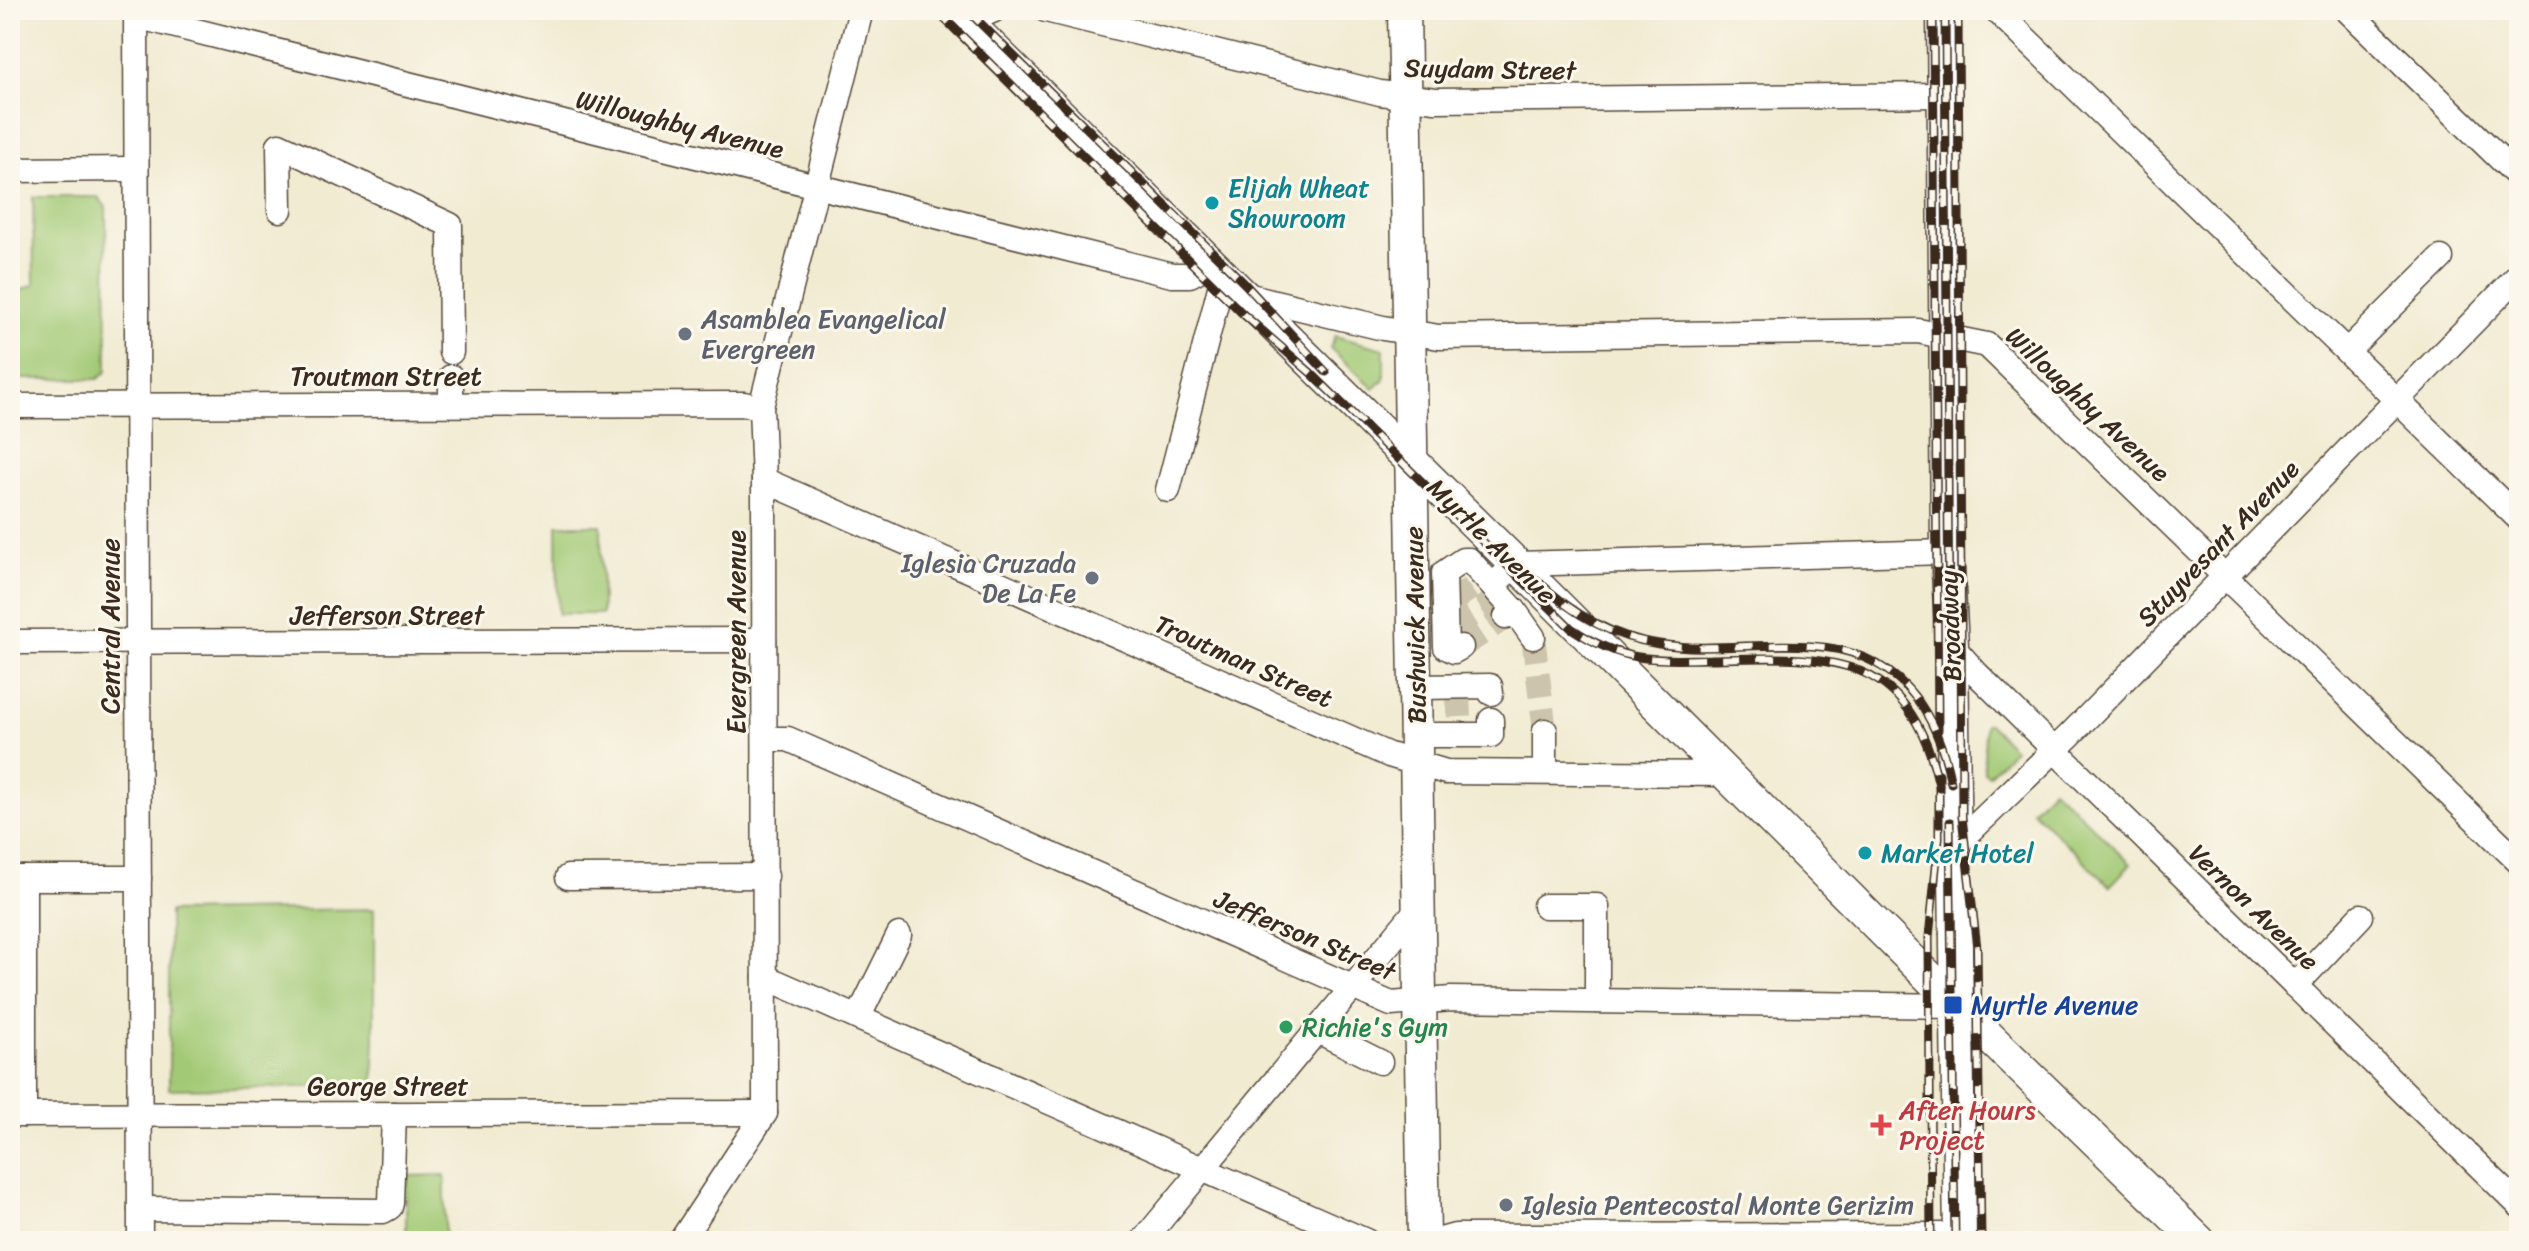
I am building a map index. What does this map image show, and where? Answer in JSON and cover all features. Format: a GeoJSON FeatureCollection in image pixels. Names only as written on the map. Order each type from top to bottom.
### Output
{"type":"FeatureCollection","features":[{"type":"Feature","properties":{"kind":"main road","name":"Bushwick Avenue"},"geometry":{"type":"LineString","coordinates":[[1404,10],[1412,463],[1472,593],[1416,687],[1424,1241]]}},
{"type":"Feature","properties":{"kind":"main road","name":"Broadway"},"geometry":{"type":"LineString","coordinates":[[1943,10],[1947,552],[1952,646],[1960,1238]]}},
{"type":"Feature","properties":{"kind":"main road","name":"Myrtle Avenue"},"geometry":{"type":"LineString","coordinates":[[971,14],[1224,278],[1412,463],[1472,593],[1728,774],[1958,1006],[2199,1241]]}},
{"type":"Feature","properties":{"kind":"street","name":"Evergreen Avenue"},"geometry":{"type":"LineString","coordinates":[[765,1113],[764,480],[761,407],[861,10]]}},
{"type":"Feature","properties":{"kind":"street","name":"Suydam Street"},"geometry":{"type":"LineString","coordinates":[[1046,10],[1380,93],[1435,100],[1943,95]]}},
{"type":"Feature","properties":{"kind":"street"},"geometry":{"type":"LineString","coordinates":[[1996,10],[2519,519]]}},
{"type":"Feature","properties":{"kind":"street"},"geometry":{"type":"LineString","coordinates":[[2347,10],[2519,177]]}},
{"type":"Feature","properties":{"kind":"street","name":"Willoughby Avenue"},"geometry":{"type":"LineString","coordinates":[[136,13],[1172,275],[1224,278],[1410,332],[1439,337],[1918,331],[1987,345],[2519,862]]}},
{"type":"Feature","properties":{"kind":"street","name":"Central Avenue"},"geometry":{"type":"LineString","coordinates":[[136,13],[140,1241]]}},
{"type":"Feature","properties":{"kind":"street"},"geometry":{"type":"LineString","coordinates":[[280,210],[279,145],[450,225],[451,352]]}},
{"type":"Feature","properties":{"kind":"street"},"geometry":{"type":"LineString","coordinates":[[10,170],[136,169]]}},
{"type":"Feature","properties":{"kind":"street"},"geometry":{"type":"LineString","coordinates":[[2347,351],[2441,258]]}},
{"type":"Feature","properties":{"kind":"street","name":"Stuyvesant Avenue"},"geometry":{"type":"LineString","coordinates":[[1955,846],[2054,750],[2519,275]]}},
{"type":"Feature","properties":{"kind":"street"},"geometry":{"type":"LineString","coordinates":[[1168,490],[1224,278]]}},
{"type":"Feature","properties":{"kind":"street"},"geometry":{"type":"LineString","coordinates":[[451,377],[451,404]]}},
{"type":"Feature","properties":{"kind":"street","name":"Troutman Street"},"geometry":{"type":"LineString","coordinates":[[10,406],[744,404],[761,407]]}},
{"type":"Feature","properties":{"kind":"street","name":"Troutman Street"},"geometry":{"type":"LineString","coordinates":[[764,480],[1374,749],[1417,749],[1446,772],[1728,774]]}},
{"type":"Feature","properties":{"kind":"street"},"geometry":{"type":"LineString","coordinates":[[1472,593],[1947,552]]}},
{"type":"Feature","properties":{"kind":"street"},"geometry":{"type":"LineString","coordinates":[[1472,593],[1533,637]]}},
{"type":"Feature","properties":{"kind":"street","name":"Jefferson Street"},"geometry":{"type":"LineString","coordinates":[[10,642],[764,640]]}},
{"type":"Feature","properties":{"kind":"street","name":"Vernon Avenue"},"geometry":{"type":"LineString","coordinates":[[1952,646],[2054,750],[2519,1205]]}},
{"type":"Feature","properties":{"kind":"street"},"geometry":{"type":"LineString","coordinates":[[1416,687],[1471,690]]}},
{"type":"Feature","properties":{"kind":"street"},"geometry":{"type":"LineString","coordinates":[[1417,749],[1475,727],[1491,772]]}},
{"type":"Feature","properties":{"kind":"street"},"geometry":{"type":"LineString","coordinates":[[1545,731],[1545,772]]}},
{"type":"Feature","properties":{"kind":"street","name":"Jefferson Street"},"geometry":{"type":"LineString","coordinates":[[765,739],[788,739],[1391,1004],[1451,999],[1958,1006]]}},
{"type":"Feature","properties":{"kind":"street"},"geometry":{"type":"LineString","coordinates":[[568,877],[766,876]]}},
{"type":"Feature","properties":{"kind":"street"},"geometry":{"type":"LineString","coordinates":[[17,1115],[17,878],[139,878]]}},
{"type":"Feature","properties":{"kind":"street"},"geometry":{"type":"LineString","coordinates":[[1545,906],[1597,906],[1597,1001]]}},
{"type":"Feature","properties":{"kind":"street"},"geometry":{"type":"LineString","coordinates":[[1143,1241],[1419,907]]}},
{"type":"Feature","properties":{"kind":"street"},"geometry":{"type":"LineString","coordinates":[[2295,986],[2361,916]]}},
{"type":"Feature","properties":{"kind":"street"},"geometry":{"type":"LineString","coordinates":[[858,1018],[899,935]]}},
{"type":"Feature","properties":{"kind":"street"},"geometry":{"type":"LineString","coordinates":[[765,977],[1366,1241]]}},
{"type":"Feature","properties":{"kind":"street"},"geometry":{"type":"LineString","coordinates":[[1318,1031],[1380,1062]]}},
{"type":"Feature","properties":{"kind":"street"},"geometry":{"type":"LineString","coordinates":[[681,1241],[765,1113]]}},
{"type":"Feature","properties":{"kind":"street","name":"George Street"},"geometry":{"type":"LineString","coordinates":[[17,1115],[765,1113]]}},
{"type":"Feature","properties":{"kind":"street"},"geometry":{"type":"LineString","coordinates":[[140,1209],[378,1213],[390,1207],[391,1203],[394,1114]]}},
{"type":"Feature","properties":{"kind":"street"},"geometry":{"type":"LineString","coordinates":[[1437,1241],[1455,1236],[1960,1238]]}},
{"type":"Feature","properties":{"kind":"green space"},"geometry":{"type":"Polygon","coordinates":[[[33,197],[98,197],[106,207],[107,371],[98,379],[10,379],[10,294],[34,285],[33,197]]]}},
{"type":"Feature","properties":{"kind":"green space"},"geometry":{"type":"Polygon","coordinates":[[[1335,336],[1384,349],[1384,380],[1374,389],[1330,348],[1335,336]]]}},
{"type":"Feature","properties":{"kind":"green space"},"geometry":{"type":"Polygon","coordinates":[[[557,525],[601,525],[602,614],[558,614],[557,525]]]}},
{"type":"Feature","properties":{"kind":"green space"},"geometry":{"type":"Polygon","coordinates":[[[1985,724],[1989,724],[2014,749],[1989,775],[1984,772],[1985,724]]]}},
{"type":"Feature","properties":{"kind":"green space"},"geometry":{"type":"Polygon","coordinates":[[[2053,788],[2131,864],[2110,886],[2032,810],[2053,788]]]}},
{"type":"Feature","properties":{"kind":"green space"},"geometry":{"type":"Polygon","coordinates":[[[374,909],[374,1086],[169,1089],[169,912],[374,909]]]}},
{"type":"Feature","properties":{"kind":"green space"},"geometry":{"type":"Polygon","coordinates":[[[445,1175],[445,1241],[406,1241],[406,1176],[445,1175]]]}},
{"type":"Feature","properties":{"kind":"tunnel"},"geometry":{"type":"LineString","coordinates":[[1451,602],[1481,581]]}},
{"type":"Feature","properties":{"kind":"tunnel"},"geometry":{"type":"LineString","coordinates":[[1451,629],[1495,600]]}},
{"type":"Feature","properties":{"kind":"tunnel"},"geometry":{"type":"LineString","coordinates":[[1461,647],[1506,617]]}},
{"type":"Feature","properties":{"kind":"tunnel"},"geometry":{"type":"LineString","coordinates":[[1533,637],[1545,731]]}},
{"type":"Feature","properties":{"kind":"tunnel"},"geometry":{"type":"LineString","coordinates":[[1458,693],[1459,720]]}},
{"type":"Feature","properties":{"kind":"railway"},"geometry":{"type":"LineString","coordinates":[[936,10],[1243,314],[1311,373],[1571,628],[1603,646],[1638,657],[1674,660],[1791,658],[1857,670],[1884,685],[1907,708],[1925,740],[1939,785]]}},
{"type":"Feature","properties":{"kind":"railway"},"geometry":{"type":"LineString","coordinates":[[967,10],[1245,284],[1326,372]]}},
{"type":"Feature","properties":{"kind":"railway"},"geometry":{"type":"LineString","coordinates":[[1933,10],[1938,730]]}},
{"type":"Feature","properties":{"kind":"railway"},"geometry":{"type":"LineString","coordinates":[[1945,10],[1949,646]]}},
{"type":"Feature","properties":{"kind":"railway"},"geometry":{"type":"LineString","coordinates":[[1958,10],[1962,817],[1977,948],[1981,1241]]}},
{"type":"Feature","properties":{"kind":"railway"},"geometry":{"type":"LineString","coordinates":[[1537,580],[1592,622],[1641,641],[1697,647],[1812,646],[1841,650],[1867,659],[1888,671],[1922,707],[1935,730],[1951,783]]}},
{"type":"Feature","properties":{"kind":"railway"},"geometry":{"type":"LineString","coordinates":[[1931,1241],[1929,937],[1939,838],[1939,774]]}},
{"type":"Feature","properties":{"kind":"railway"},"geometry":{"type":"LineString","coordinates":[[1950,822],[1955,1241]]}},
{"type":"Feature","properties":{"kind":"place","name":"Elijah Wheat Showroom"},"geometry":{"type":"Point","coordinates":[1212,203]}},
{"type":"Feature","properties":{"kind":"place","name":"Asamblea Evangelical Evergreen"},"geometry":{"type":"Point","coordinates":[685,334]}},
{"type":"Feature","properties":{"kind":"place","name":"Iglesia Cruzada De La Fe"},"geometry":{"type":"Point","coordinates":[1092,578]}},
{"type":"Feature","properties":{"kind":"place","name":"Market Hotel"},"geometry":{"type":"Point","coordinates":[1865,853]}},
{"type":"Feature","properties":{"kind":"place","name":"Myrtle Avenue"},"geometry":{"type":"Point","coordinates":[1953,1005]}},
{"type":"Feature","properties":{"kind":"place","name":"Richie's Gym"},"geometry":{"type":"Point","coordinates":[1286,1027]}},
{"type":"Feature","properties":{"kind":"place","name":"After Hours Project"},"geometry":{"type":"Point","coordinates":[1881,1125]}},
{"type":"Feature","properties":{"kind":"place","name":"Iglesia Pentecostal Monte Gerizim"},"geometry":{"type":"Point","coordinates":[1506,1205]}}]}
